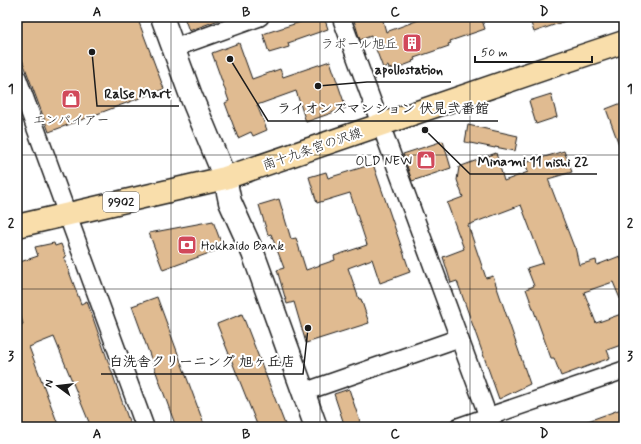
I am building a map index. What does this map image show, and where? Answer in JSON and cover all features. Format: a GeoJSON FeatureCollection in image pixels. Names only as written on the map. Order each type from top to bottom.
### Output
{"type":"FeatureCollection","features":[{"type":"Feature","properties":{"kind":"main road","name":"南十九条宮の沢線"},"geometry":{"type":"LineString","coordinates":[[17,226],[225,178],[624,42]]}},
{"type":"Feature","properties":{"kind":"street"},"geometry":{"type":"LineString","coordinates":[[162,17],[191,96],[225,178],[230,202],[252,253],[316,427]]}},
{"type":"Feature","properties":{"kind":"street"},"geometry":{"type":"LineString","coordinates":[[174,48],[260,17]]}},
{"type":"Feature","properties":{"kind":"street"},"geometry":{"type":"LineString","coordinates":[[341,17],[490,422]]}},
{"type":"Feature","properties":{"kind":"street"},"geometry":{"type":"LineString","coordinates":[[17,77],[144,427]]}},
{"type":"Feature","properties":{"kind":"street"},"geometry":{"type":"LineString","coordinates":[[304,392],[459,338]]}},
{"type":"Feature","properties":{"kind":"street"},"geometry":{"type":"LineString","coordinates":[[458,427],[490,422],[624,370]]}},
{"type":"Feature","properties":{"kind":"building"},"geometry":{"type":"Polygon","coordinates":[[[33,17],[137,17],[164,89],[49,132],[17,46],[17,23],[33,17]]]}},
{"type":"Feature","properties":{"kind":"building"},"geometry":{"type":"Polygon","coordinates":[[[184,17],[224,17],[224,18],[189,31],[184,17]]]}},
{"type":"Feature","properties":{"kind":"building"},"geometry":{"type":"Polygon","coordinates":[[[316,17],[324,17],[328,29],[288,43],[289,47],[269,53],[263,34],[316,17]]]}},
{"type":"Feature","properties":{"kind":"building","name":"ラポール旭丘"},"geometry":{"type":"Polygon","coordinates":[[[353,17],[382,17],[386,32],[427,17],[481,17],[485,29],[450,41],[451,43],[448,44],[449,46],[414,58],[415,60],[412,61],[413,62],[392,70],[392,68],[389,69],[388,66],[383,68],[371,36],[360,40],[353,17]]]}},
{"type":"Feature","properties":{"kind":"building"},"geometry":{"type":"Polygon","coordinates":[[[529,17],[570,17],[571,19],[534,32],[529,17]]]}},
{"type":"Feature","properties":{"kind":"building"},"geometry":{"type":"Polygon","coordinates":[[[239,43],[252,79],[280,69],[283,77],[330,61],[346,108],[306,122],[296,91],[257,105],[267,130],[253,136],[251,132],[238,138],[225,103],[229,101],[212,53],[239,43]]]}},
{"type":"Feature","properties":{"kind":"building"},"geometry":{"type":"Polygon","coordinates":[[[551,94],[557,117],[536,124],[529,101],[551,94]]]}},
{"type":"Feature","properties":{"kind":"building"},"geometry":{"type":"Polygon","coordinates":[[[624,102],[624,153],[622,153],[606,109],[624,102]]]}},
{"type":"Feature","properties":{"kind":"building"},"geometry":{"type":"Polygon","coordinates":[[[468,125],[518,136],[515,151],[465,142],[468,125]]]}},
{"type":"Feature","properties":{"kind":"building"},"geometry":{"type":"Polygon","coordinates":[[[443,141],[451,168],[412,181],[403,154],[443,141]]]}},
{"type":"Feature","properties":{"kind":"building"},"geometry":{"type":"Polygon","coordinates":[[[564,151],[572,172],[548,179],[575,247],[579,265],[596,260],[597,265],[620,256],[624,266],[624,308],[613,282],[584,292],[596,323],[624,313],[624,344],[607,350],[610,358],[561,376],[554,358],[551,358],[526,289],[534,286],[527,268],[543,263],[521,205],[468,225],[486,278],[493,276],[530,384],[499,399],[457,281],[451,283],[443,257],[464,249],[447,203],[463,197],[457,180],[459,167],[496,153],[504,181],[528,172],[525,163],[564,151]]]}},
{"type":"Feature","properties":{"kind":"building"},"geometry":{"type":"Polygon","coordinates":[[[373,164],[410,272],[380,283],[372,259],[348,268],[369,323],[306,343],[294,302],[287,304],[277,270],[284,268],[271,234],[268,235],[259,205],[279,199],[291,239],[296,238],[306,270],[335,260],[334,256],[367,245],[350,193],[317,203],[309,177],[326,172],[328,178],[373,164]]]}},
{"type":"Feature","properties":{"kind":"building"},"geometry":{"type":"Polygon","coordinates":[[[213,221],[223,248],[163,270],[149,233],[213,221]]]}},
{"type":"Feature","properties":{"kind":"building"},"geometry":{"type":"Polygon","coordinates":[[[54,243],[55,246],[61,244],[66,257],[64,258],[81,304],[87,301],[131,427],[91,427],[54,337],[29,347],[59,427],[17,427],[17,317],[19,317],[21,325],[23,324],[17,303],[17,263],[38,256],[35,247],[54,243]]]}},
{"type":"Feature","properties":{"kind":"building"},"geometry":{"type":"Polygon","coordinates":[[[157,297],[205,427],[176,427],[132,306],[157,297]]]}},
{"type":"Feature","properties":{"kind":"building"},"geometry":{"type":"Polygon","coordinates":[[[242,314],[286,427],[258,427],[217,324],[242,314]]]}},
{"type":"Feature","properties":{"kind":"building"},"geometry":{"type":"Polygon","coordinates":[[[349,389],[362,427],[345,427],[334,394],[349,389]]]}},
{"type":"Feature","properties":{"kind":"building"},"geometry":{"type":"Polygon","coordinates":[[[624,408],[624,427],[577,427],[577,425],[624,408]]]}},
{"type":"Feature","properties":{"kind":"place","name":"ラポール旭丘"},"geometry":{"type":"Point","coordinates":[412,43]}},
{"type":"Feature","properties":{"kind":"place","name":"Ralse Mart"},"geometry":{"type":"Point","coordinates":[92,52]}},
{"type":"Feature","properties":{"kind":"place","name":"ライオンズマンション 伏見弐番館"},"geometry":{"type":"Point","coordinates":[230,59]}},
{"type":"Feature","properties":{"kind":"place","name":"apollostation"},"geometry":{"type":"Point","coordinates":[318,86]}},
{"type":"Feature","properties":{"kind":"place","name":"エンパイアー"},"geometry":{"type":"Point","coordinates":[71,99]}},
{"type":"Feature","properties":{"kind":"place","name":"Minami 11 nishi 22"},"geometry":{"type":"Point","coordinates":[425,130]}},
{"type":"Feature","properties":{"kind":"place","name":"OLD NEW"},"geometry":{"type":"Point","coordinates":[426,160]}},
{"type":"Feature","properties":{"kind":"place","name":"Hokkaido Bank"},"geometry":{"type":"Point","coordinates":[187,245]}},
{"type":"Feature","properties":{"kind":"place","name":"白洗舎クリーニング 旭ヶ丘店"},"geometry":{"type":"Point","coordinates":[308,328]}}]}
